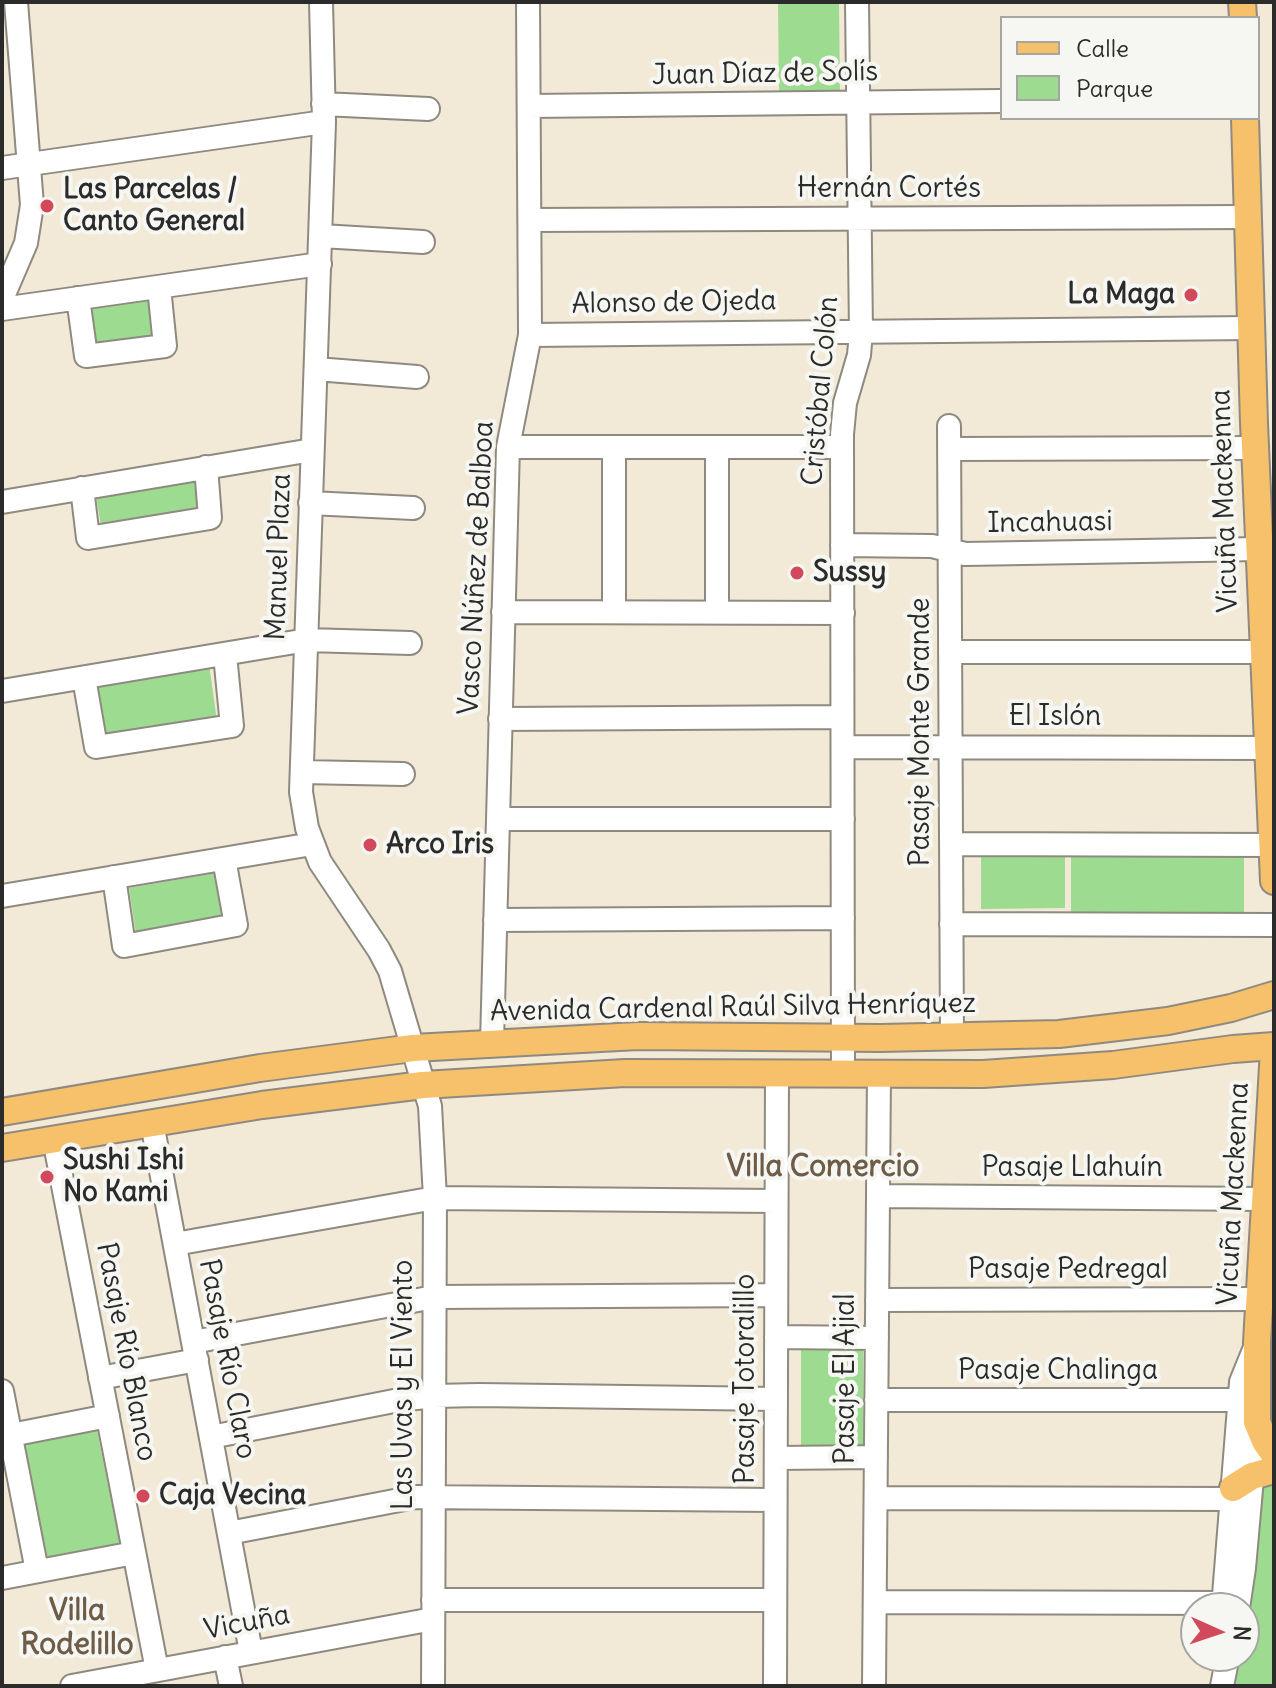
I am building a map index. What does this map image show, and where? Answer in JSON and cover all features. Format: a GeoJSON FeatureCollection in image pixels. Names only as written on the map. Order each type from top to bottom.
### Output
{"type":"FeatureCollection","features":[{"type":"Feature","properties":{"kind":"main road","name":"Vicuña Mackenna"},"geometry":{"type":"LineString","coordinates":[[1245,120],[1255,448],[1274,881]]}},
{"type":"Feature","properties":{"kind":"main road","name":"Avenida Cardenal Raúl Silva Henríquez"},"geometry":{"type":"LineString","coordinates":[[2,1112],[233,1073],[413,1048],[638,1036],[952,1038],[1059,1034],[1157,1023],[1210,1013],[1274,995]]}},
{"type":"Feature","properties":{"kind":"main road","name":"Vicuña Mackenna"},"geometry":{"type":"LineString","coordinates":[[1257,1422],[1257,1342],[1265,1289],[1274,1048]]}},
{"type":"Feature","properties":{"kind":"main road"},"geometry":{"type":"LineString","coordinates":[[2,1148],[262,1105],[423,1085],[625,1073],[983,1074],[1048,1071],[1274,1048]]}},
{"type":"Feature","properties":{"kind":"main road"},"geometry":{"type":"LineString","coordinates":[[1257,1422],[1274,1454]]}},
{"type":"Feature","properties":{"kind":"street"},"geometry":{"type":"LineString","coordinates":[[2,299],[26,243],[32,205],[16,2]]}},
{"type":"Feature","properties":{"kind":"street","name":"Manuel Plaza"},"geometry":{"type":"LineString","coordinates":[[321,2],[321,236],[310,503],[303,811],[312,844],[332,881],[367,930],[390,971],[423,1085]]}},
{"type":"Feature","properties":{"kind":"street","name":"Vasco Núñez de Balboa"},"geometry":{"type":"LineString","coordinates":[[492,1043],[508,447],[530,335],[528,2]]}},
{"type":"Feature","properties":{"kind":"street","name":"Cristóbal Colón"},"geometry":{"type":"LineString","coordinates":[[843,1073],[842,447],[845,403],[859,355],[861,332],[857,2]]}},
{"type":"Feature","properties":{"kind":"street","name":"Juan Díaz de Solís"},"geometry":{"type":"LineString","coordinates":[[529,106],[1000,101]]}},
{"type":"Feature","properties":{"kind":"street"},"geometry":{"type":"LineString","coordinates":[[2,168],[323,113],[428,109]]}},
{"type":"Feature","properties":{"kind":"street","name":"Hernán Cortés"},"geometry":{"type":"LineString","coordinates":[[530,220],[1248,217]]}},
{"type":"Feature","properties":{"kind":"street"},"geometry":{"type":"LineString","coordinates":[[321,236],[423,242]]}},
{"type":"Feature","properties":{"kind":"street"},"geometry":{"type":"LineString","coordinates":[[2,309],[320,264]]}},
{"type":"Feature","properties":{"kind":"street"},"geometry":{"type":"LineString","coordinates":[[78,298],[86,356],[165,346],[159,287]]}},
{"type":"Feature","properties":{"kind":"street","name":"Alonso de Ojeda"},"geometry":{"type":"LineString","coordinates":[[530,335],[1251,328]]}},
{"type":"Feature","properties":{"kind":"street"},"geometry":{"type":"LineString","coordinates":[[316,369],[417,377]]}},
{"type":"Feature","properties":{"kind":"street","name":"Pasaje Monte Grande"},"geometry":{"type":"LineString","coordinates":[[949,426],[952,1038]]}},
{"type":"Feature","properties":{"kind":"street"},"geometry":{"type":"LineString","coordinates":[[508,447],[842,447]]}},
{"type":"Feature","properties":{"kind":"street"},"geometry":{"type":"LineString","coordinates":[[614,447],[614,612]]}},
{"type":"Feature","properties":{"kind":"street"},"geometry":{"type":"LineString","coordinates":[[717,447],[717,612]]}},
{"type":"Feature","properties":{"kind":"street"},"geometry":{"type":"LineString","coordinates":[[950,449],[1255,448]]}},
{"type":"Feature","properties":{"kind":"street"},"geometry":{"type":"LineString","coordinates":[[2,502],[312,450]]}},
{"type":"Feature","properties":{"kind":"street"},"geometry":{"type":"LineString","coordinates":[[82,488],[88,538],[210,518],[206,467]]}},
{"type":"Feature","properties":{"kind":"street"},"geometry":{"type":"LineString","coordinates":[[310,503],[413,508]]}},
{"type":"Feature","properties":{"kind":"street","name":"Incahuasi"},"geometry":{"type":"LineString","coordinates":[[842,545],[932,546],[965,554],[1259,549]]}},
{"type":"Feature","properties":{"kind":"street"},"geometry":{"type":"LineString","coordinates":[[503,612],[843,613]]}},
{"type":"Feature","properties":{"kind":"street"},"geometry":{"type":"LineString","coordinates":[[2,691],[307,640],[410,643]]}},
{"type":"Feature","properties":{"kind":"street"},"geometry":{"type":"LineString","coordinates":[[950,652],[1264,652]]}},
{"type":"Feature","properties":{"kind":"street"},"geometry":{"type":"LineString","coordinates":[[84,678],[96,747],[232,726],[225,655]]}},
{"type":"Feature","properties":{"kind":"street"},"geometry":{"type":"LineString","coordinates":[[500,719],[842,717]]}},
{"type":"Feature","properties":{"kind":"street","name":"El Islón"},"geometry":{"type":"LineString","coordinates":[[843,747],[1268,748]]}},
{"type":"Feature","properties":{"kind":"street"},"geometry":{"type":"LineString","coordinates":[[302,772],[403,774]]}},
{"type":"Feature","properties":{"kind":"street"},"geometry":{"type":"LineString","coordinates":[[498,819],[843,819]]}},
{"type":"Feature","properties":{"kind":"street"},"geometry":{"type":"LineString","coordinates":[[2,896],[312,844]]}},
{"type":"Feature","properties":{"kind":"street"},"geometry":{"type":"LineString","coordinates":[[951,844],[1273,845]]}},
{"type":"Feature","properties":{"kind":"street"},"geometry":{"type":"LineString","coordinates":[[114,877],[124,946],[236,925],[224,859]]}},
{"type":"Feature","properties":{"kind":"street"},"geometry":{"type":"LineString","coordinates":[[495,920],[843,918]]}},
{"type":"Feature","properties":{"kind":"street"},"geometry":{"type":"LineString","coordinates":[[951,924],[1274,925]]}},
{"type":"Feature","properties":{"kind":"street","name":"Pasaje Totoralillo"},"geometry":{"type":"LineString","coordinates":[[775,1686],[777,1073]]}},
{"type":"Feature","properties":{"kind":"street","name":"Pasaje El Ajial"},"geometry":{"type":"LineString","coordinates":[[874,1686],[879,1073]]}},
{"type":"Feature","properties":{"kind":"street","name":"Las Uvas y El Viento"},"geometry":{"type":"LineString","coordinates":[[423,1085],[430,1106],[435,1198],[433,1686]]}},
{"type":"Feature","properties":{"kind":"street","name":"Pasaje Río Claro"},"geometry":{"type":"LineString","coordinates":[[152,1123],[251,1652]]}},
{"type":"Feature","properties":{"kind":"street","name":"Pasaje Río Blanco"},"geometry":{"type":"LineString","coordinates":[[54,1139],[157,1670]]}},
{"type":"Feature","properties":{"kind":"street","name":"Pasaje Llahuín"},"geometry":{"type":"LineString","coordinates":[[878,1196],[1266,1199]]}},
{"type":"Feature","properties":{"kind":"street"},"geometry":{"type":"LineString","coordinates":[[175,1244],[435,1198],[776,1201]]}},
{"type":"Feature","properties":{"kind":"street","name":"Pasaje Pedregal"},"geometry":{"type":"LineString","coordinates":[[877,1300],[1265,1289]]}},
{"type":"Feature","properties":{"kind":"street"},"geometry":{"type":"LineString","coordinates":[[100,1378],[195,1351],[434,1297],[776,1295]]}},
{"type":"Feature","properties":{"kind":"street"},"geometry":{"type":"LineString","coordinates":[[776,1337],[877,1338]]}},
{"type":"Feature","properties":{"kind":"street","name":"Vicuña Mackenna"},"geometry":{"type":"LineString","coordinates":[[1230,1592],[1248,1483],[1239,1400],[1246,1365],[1257,1342]]}},
{"type":"Feature","properties":{"kind":"street"},"geometry":{"type":"LineString","coordinates":[[2,1396],[37,1571]]}},
{"type":"Feature","properties":{"kind":"street"},"geometry":{"type":"LineString","coordinates":[[211,1437],[434,1396],[776,1399]]}},
{"type":"Feature","properties":{"kind":"street","name":"Pasaje Chalinga"},"geometry":{"type":"LineString","coordinates":[[876,1400],[1239,1400]]}},
{"type":"Feature","properties":{"kind":"street"},"geometry":{"type":"LineString","coordinates":[[11,1435],[108,1416]]}},
{"type":"Feature","properties":{"kind":"street","name":"Vicuña Mackenna"},"geometry":{"type":"LineString","coordinates":[[1230,1592],[1257,1422]]}},
{"type":"Feature","properties":{"kind":"street"},"geometry":{"type":"LineString","coordinates":[[776,1458],[876,1457]]}},
{"type":"Feature","properties":{"kind":"street"},"geometry":{"type":"LineString","coordinates":[[876,1498],[1248,1483]]}},
{"type":"Feature","properties":{"kind":"street"},"geometry":{"type":"LineString","coordinates":[[229,1533],[398,1499],[775,1500]]}},
{"type":"Feature","properties":{"kind":"street"},"geometry":{"type":"LineString","coordinates":[[2,1578],[134,1553]]}},
{"type":"Feature","properties":{"kind":"street","name":"Vicuña"},"geometry":{"type":"LineString","coordinates":[[72,1686],[111,1682],[433,1609],[775,1600]]}},
{"type":"Feature","properties":{"kind":"street"},"geometry":{"type":"LineString","coordinates":[[875,1602],[1180,1605]]}},
{"type":"Feature","properties":{"kind":"street"},"geometry":{"type":"LineString","coordinates":[[225,1657],[231,1686]]}},
{"type":"Feature","properties":{"kind":"green space"},"geometry":{"type":"Polygon","coordinates":[[[778,2],[839,2],[840,95],[779,96],[778,2]]]}},
{"type":"Feature","properties":{"kind":"green space"},"geometry":{"type":"Polygon","coordinates":[[[151,299],[157,340],[96,349],[90,308],[151,299]]]}},
{"type":"Feature","properties":{"kind":"green space"},"geometry":{"type":"Polygon","coordinates":[[[198,475],[203,511],[101,526],[95,490],[198,475]]]}},
{"type":"Feature","properties":{"kind":"green space"},"geometry":{"type":"Polygon","coordinates":[[[209,664],[217,721],[104,736],[97,680],[209,664]]]}},
{"type":"Feature","properties":{"kind":"green space"},"geometry":{"type":"Polygon","coordinates":[[[1244,850],[1244,914],[1071,915],[1071,851],[1244,850]]]}},
{"type":"Feature","properties":{"kind":"green space"},"geometry":{"type":"Polygon","coordinates":[[[981,853],[1065,853],[1065,908],[981,909],[981,853]]]}},
{"type":"Feature","properties":{"kind":"green space"},"geometry":{"type":"Polygon","coordinates":[[[216,873],[225,927],[137,941],[129,888],[216,873]]]}},
{"type":"Feature","properties":{"kind":"green space"},"geometry":{"type":"Polygon","coordinates":[[[801,1343],[863,1343],[863,1445],[801,1445],[801,1343]]]}},
{"type":"Feature","properties":{"kind":"green space"},"geometry":{"type":"Polygon","coordinates":[[[97,1430],[120,1544],[45,1559],[21,1445],[97,1430]]]}},
{"type":"Feature","properties":{"kind":"green space"},"geometry":{"type":"Polygon","coordinates":[[[1274,1482],[1274,1686],[1235,1686],[1236,1672],[1260,1672],[1260,1592],[1246,1592],[1257,1488],[1274,1482]]]}},
{"type":"Feature","properties":{"kind":"place","name":"Las Parcelas / Canto General"},"geometry":{"type":"Point","coordinates":[47,206]}},
{"type":"Feature","properties":{"kind":"place","name":"La Maga"},"geometry":{"type":"Point","coordinates":[1191,295]}},
{"type":"Feature","properties":{"kind":"place","name":"Sussy"},"geometry":{"type":"Point","coordinates":[797,573]}},
{"type":"Feature","properties":{"kind":"place","name":"Arco Iris"},"geometry":{"type":"Point","coordinates":[370,845]}},
{"type":"Feature","properties":{"kind":"place","name":"Sushi Ishi No Kami"},"geometry":{"type":"Point","coordinates":[47,1177]}},
{"type":"Feature","properties":{"kind":"place","name":"Caja Vecina"},"geometry":{"type":"Point","coordinates":[143,1496]}},
{"type":"Feature","properties":{"kind":"district","name":"Villa Comercio"},"geometry":{"type":"Point","coordinates":[823,1167]}},
{"type":"Feature","properties":{"kind":"district","name":"Villa Rodelillo"},"geometry":{"type":"Point","coordinates":[77,1628]}}]}
